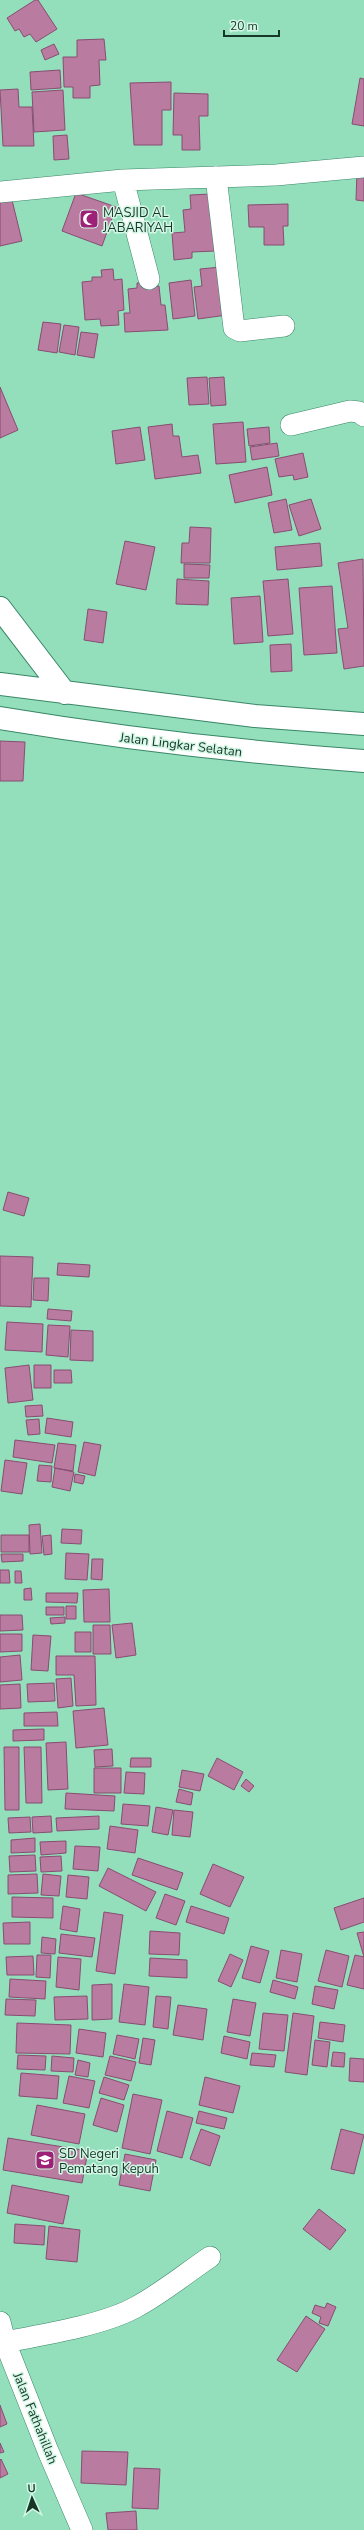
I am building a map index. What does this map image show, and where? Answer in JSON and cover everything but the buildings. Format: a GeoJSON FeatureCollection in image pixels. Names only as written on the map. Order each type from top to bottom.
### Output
{"type":"FeatureCollection","features":[{"type":"Feature","properties":{"kind":"highway"},"geometry":{"type":"LineString","coordinates":[[0,608],[65,693]]}},
{"type":"Feature","properties":{"kind":"highway"},"geometry":{"type":"LineString","coordinates":[[0,684],[255,716],[364,724]]}},
{"type":"Feature","properties":{"kind":"highway","name":"Jalan Lingkar Selatan"},"geometry":{"type":"LineString","coordinates":[[0,718],[87,732],[248,752],[364,761]]}},
{"type":"Feature","properties":{"kind":"street"},"geometry":{"type":"LineString","coordinates":[[0,192],[123,180],[276,175],[364,167]]}},
{"type":"Feature","properties":{"kind":"street"},"geometry":{"type":"LineString","coordinates":[[216,177],[234,328],[240,331],[284,326]]}},
{"type":"Feature","properties":{"kind":"street"},"geometry":{"type":"LineString","coordinates":[[123,180],[149,279]]}},
{"type":"Feature","properties":{"kind":"street"},"geometry":{"type":"LineString","coordinates":[[291,425],[350,411],[359,412],[364,416]]}},
{"type":"Feature","properties":{"kind":"street"},"geometry":{"type":"LineString","coordinates":[[2,2332],[50,2333],[120,2314],[136,2307],[210,2257]]}},
{"type":"Feature","properties":{"kind":"street","name":"Jalan Fathahillah"},"geometry":{"type":"LineString","coordinates":[[0,2322],[2,2332],[48,2451],[82,2530]]}},
{"type":"Feature","properties":{"kind":"place","name":"MASJID AL JABARIYAH"},"geometry":{"type":"Point","coordinates":[89,219]}},
{"type":"Feature","properties":{"kind":"place","name":"SD Negeri Pematang Kepuh"},"geometry":{"type":"Point","coordinates":[45,2160]}}]}
